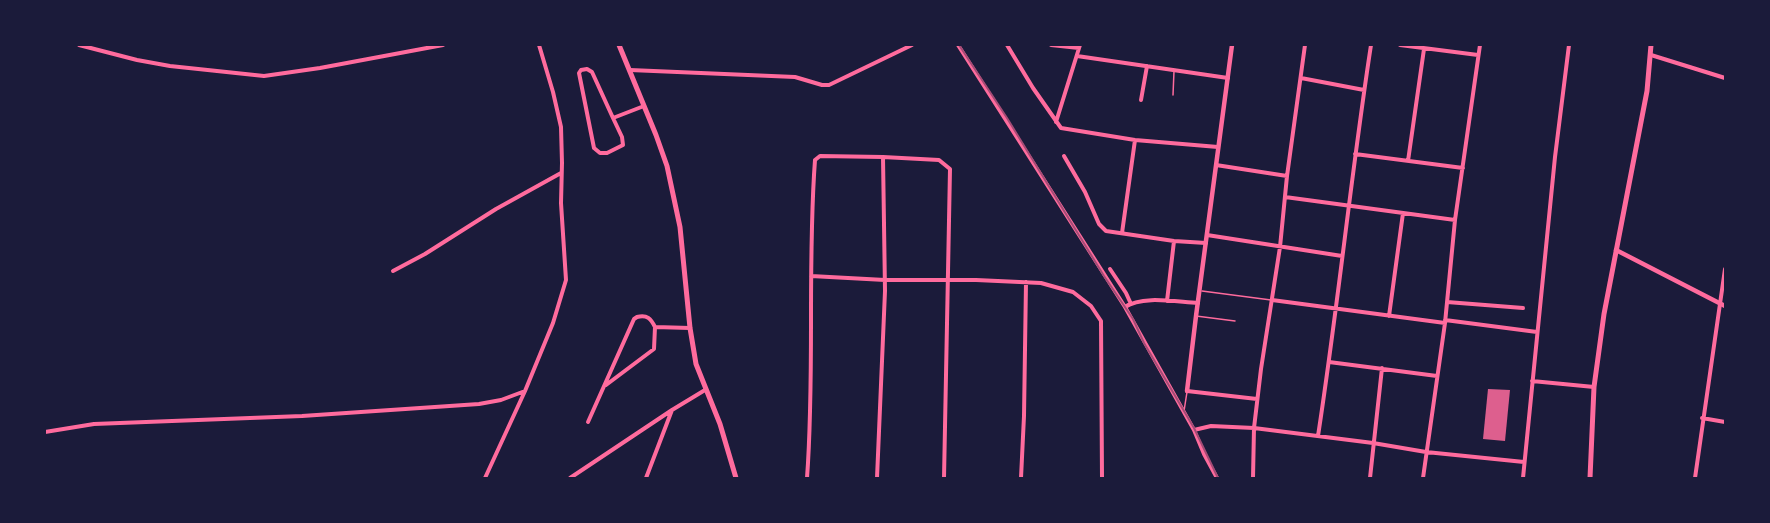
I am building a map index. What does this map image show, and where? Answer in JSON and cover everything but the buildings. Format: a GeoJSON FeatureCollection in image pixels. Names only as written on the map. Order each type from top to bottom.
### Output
{"type":"FeatureCollection","features":[{"type":"Feature","properties":{"kind":"main road"},"geometry":{"type":"LineString","coordinates":[[619,45],[664,158],[676,205],[684,252],[690,328],[696,364],[720,424],[736,478]]}},
{"type":"Feature","properties":{"kind":"main road"},"geometry":{"type":"LineString","coordinates":[[1590,478],[1594,387],[1604,314],[1647,91],[1651,45]]}},
{"type":"Feature","properties":{"kind":"street"},"geometry":{"type":"LineString","coordinates":[[79,45],[137,60],[264,76],[443,45]]}},
{"type":"Feature","properties":{"kind":"street"},"geometry":{"type":"LineString","coordinates":[[486,478],[553,323],[566,280],[559,119],[539,45]]}},
{"type":"Feature","properties":{"kind":"street"},"geometry":{"type":"LineString","coordinates":[[630,70],[795,77],[829,85],[912,45]]}},
{"type":"Feature","properties":{"kind":"street"},"geometry":{"type":"LineString","coordinates":[[958,45],[1125,308],[1194,429],[1217,478]]}},
{"type":"Feature","properties":{"kind":"street"},"geometry":{"type":"LineString","coordinates":[[1006,45],[1061,128],[1135,140],[1218,147]]}},
{"type":"Feature","properties":{"kind":"street"},"geometry":{"type":"LineString","coordinates":[[1051,45],[1079,47],[1056,122]]}},
{"type":"Feature","properties":{"kind":"street"},"geometry":{"type":"LineString","coordinates":[[1233,45],[1187,391],[1257,399]]}},
{"type":"Feature","properties":{"kind":"street"},"geometry":{"type":"LineString","coordinates":[[1253,478],[1257,399],[1280,247],[1305,45]]}},
{"type":"Feature","properties":{"kind":"street"},"geometry":{"type":"LineString","coordinates":[[1318,436],[1371,45]]}},
{"type":"Feature","properties":{"kind":"street"},"geometry":{"type":"LineString","coordinates":[[1400,45],[1478,55]]}},
{"type":"Feature","properties":{"kind":"street"},"geometry":{"type":"LineString","coordinates":[[1424,478],[1445,322],[1455,220],[1480,45]]}},
{"type":"Feature","properties":{"kind":"street"},"geometry":{"type":"LineString","coordinates":[[1523,478],[1555,157],[1569,45]]}},
{"type":"Feature","properties":{"kind":"street"},"geometry":{"type":"LineString","coordinates":[[1408,161],[1424,49]]}},
{"type":"Feature","properties":{"kind":"street"},"geometry":{"type":"LineString","coordinates":[[1651,55],[1725,78]]}},
{"type":"Feature","properties":{"kind":"street"},"geometry":{"type":"LineString","coordinates":[[1077,56],[1228,78]]}},
{"type":"Feature","properties":{"kind":"street"},"geometry":{"type":"LineString","coordinates":[[1141,100],[1147,66]]}},
{"type":"Feature","properties":{"kind":"street"},"geometry":{"type":"LineString","coordinates":[[588,69],[592,72],[613,118],[622,137],[623,145],[608,153],[600,153],[594,148],[579,73],[581,70],[588,69]]}},
{"type":"Feature","properties":{"kind":"street"},"geometry":{"type":"LineString","coordinates":[[1301,78],[1364,90]]}},
{"type":"Feature","properties":{"kind":"street"},"geometry":{"type":"LineString","coordinates":[[613,118],[644,106]]}},
{"type":"Feature","properties":{"kind":"street"},"geometry":{"type":"LineString","coordinates":[[1122,233],[1135,140]]}},
{"type":"Feature","properties":{"kind":"street"},"geometry":{"type":"LineString","coordinates":[[1355,154],[1463,168]]}},
{"type":"Feature","properties":{"kind":"street"},"geometry":{"type":"LineString","coordinates":[[807,478],[810,432],[811,276],[815,160],[820,156],[939,160],[950,169],[944,478]]}},
{"type":"Feature","properties":{"kind":"street"},"geometry":{"type":"LineString","coordinates":[[1064,156],[1085,192],[1102,229],[1174,241],[1206,243]]}},
{"type":"Feature","properties":{"kind":"street"},"geometry":{"type":"LineString","coordinates":[[877,478],[885,280],[883,157]]}},
{"type":"Feature","properties":{"kind":"street"},"geometry":{"type":"LineString","coordinates":[[1216,165],[1287,176]]}},
{"type":"Feature","properties":{"kind":"street"},"geometry":{"type":"LineString","coordinates":[[393,271],[562,172]]}},
{"type":"Feature","properties":{"kind":"street"},"geometry":{"type":"LineString","coordinates":[[1285,197],[1455,220]]}},
{"type":"Feature","properties":{"kind":"street"},"geometry":{"type":"LineString","coordinates":[[1389,316],[1403,213]]}},
{"type":"Feature","properties":{"kind":"street"},"geometry":{"type":"LineString","coordinates":[[1207,235],[1342,256]]}},
{"type":"Feature","properties":{"kind":"street"},"geometry":{"type":"LineString","coordinates":[[1167,301],[1174,241]]}},
{"type":"Feature","properties":{"kind":"street"},"geometry":{"type":"LineString","coordinates":[[1616,250],[1722,305]]}},
{"type":"Feature","properties":{"kind":"street"},"geometry":{"type":"LineString","coordinates":[[1110,269],[1131,304]]}},
{"type":"Feature","properties":{"kind":"street"},"geometry":{"type":"LineString","coordinates":[[1695,478],[1702,418],[1722,305],[1725,269]]}},
{"type":"Feature","properties":{"kind":"street"},"geometry":{"type":"LineString","coordinates":[[811,276],[885,280],[949,279],[1026,282],[1041,283],[1073,292],[1091,306],[1101,321],[1101,478]]}},
{"type":"Feature","properties":{"kind":"street"},"geometry":{"type":"LineString","coordinates":[[1021,478],[1026,282]]}},
{"type":"Feature","properties":{"kind":"street"},"geometry":{"type":"LineString","coordinates":[[1272,300],[1389,316],[1538,332]]}},
{"type":"Feature","properties":{"kind":"street"},"geometry":{"type":"LineString","coordinates":[[1125,308],[1131,304],[1146,301],[1198,303]]}},
{"type":"Feature","properties":{"kind":"street"},"geometry":{"type":"LineString","coordinates":[[1447,302],[1523,308]]}},
{"type":"Feature","properties":{"kind":"street"},"geometry":{"type":"LineString","coordinates":[[588,422],[634,319],[641,316],[647,317],[655,327],[654,349],[605,386]]}},
{"type":"Feature","properties":{"kind":"street"},"geometry":{"type":"LineString","coordinates":[[655,327],[690,328]]}},
{"type":"Feature","properties":{"kind":"street"},"geometry":{"type":"LineString","coordinates":[[1329,362],[1437,376]]}},
{"type":"Feature","properties":{"kind":"street"},"geometry":{"type":"LineString","coordinates":[[1370,478],[1372,443],[1382,368]]}},
{"type":"Feature","properties":{"kind":"street"},"geometry":{"type":"LineString","coordinates":[[1532,381],[1594,387]]}},
{"type":"Feature","properties":{"kind":"street"},"geometry":{"type":"LineString","coordinates":[[570,478],[705,390]]}},
{"type":"Feature","properties":{"kind":"street"},"geometry":{"type":"LineString","coordinates":[[45,432],[94,424],[302,416],[479,404],[501,400],[525,391]]}},
{"type":"Feature","properties":{"kind":"street"},"geometry":{"type":"LineString","coordinates":[[646,478],[672,410]]}},
{"type":"Feature","properties":{"kind":"street"},"geometry":{"type":"LineString","coordinates":[[1702,418],[1725,422]]}},
{"type":"Feature","properties":{"kind":"street"},"geometry":{"type":"LineString","coordinates":[[1194,429],[1219,426],[1254,428],[1426,452],[1524,462]]}},
{"type":"Feature","properties":{"kind":"lane"},"geometry":{"type":"LineString","coordinates":[[1173,95],[1174,70]]}},
{"type":"Feature","properties":{"kind":"lane"},"geometry":{"type":"LineString","coordinates":[[1199,290],[1272,300]]}},
{"type":"Feature","properties":{"kind":"lane"},"geometry":{"type":"LineString","coordinates":[[1196,316],[1234,321]]}},
{"type":"Feature","properties":{"kind":"lane"},"geometry":{"type":"LineString","coordinates":[[1185,415],[1187,391]]}},
{"type":"Feature","properties":{"kind":"railway"},"geometry":{"type":"LineString","coordinates":[[959,45],[1133,319],[1144,343],[1194,428],[1218,478]]}}]}
